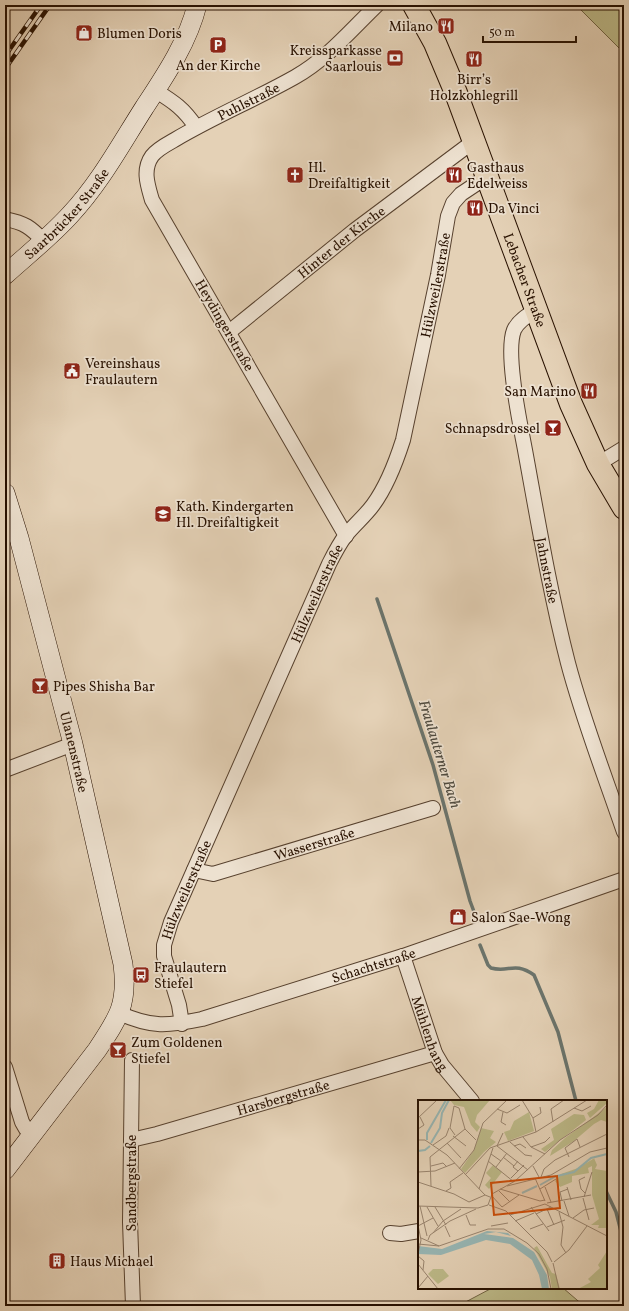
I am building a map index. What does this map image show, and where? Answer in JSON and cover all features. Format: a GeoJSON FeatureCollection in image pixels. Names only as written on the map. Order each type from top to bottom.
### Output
{"type":"FeatureCollection","features":[{"type":"Feature","properties":{"kind":"main road","name":"Lebacher Straße"},"geometry":{"type":"LineString","coordinates":[[414,5],[435,43],[456,93],[488,176],[571,404],[598,464],[624,508]]}},
{"type":"Feature","properties":{"kind":"street","name":"Saarbrücker Straße"},"geometry":{"type":"LineString","coordinates":[[5,274],[44,241],[71,214],[88,194],[156,91],[180,48],[197,5]]}},
{"type":"Feature","properties":{"kind":"street","name":"Puhlstraße"},"geometry":{"type":"LineString","coordinates":[[196,127],[296,77],[314,65],[332,50],[377,5]]}},
{"type":"Feature","properties":{"kind":"street"},"geometry":{"type":"LineString","coordinates":[[156,91],[179,106],[189,116],[196,127]]}},
{"type":"Feature","properties":{"kind":"street","name":"Heydingerstraße"},"geometry":{"type":"LineString","coordinates":[[196,127],[165,145],[152,155],[148,165],[146,181],[152,200],[346,536]]}},
{"type":"Feature","properties":{"kind":"street","name":"Hinter der Kirche"},"geometry":{"type":"LineString","coordinates":[[229,332],[355,230],[474,141]]}},
{"type":"Feature","properties":{"kind":"street","name":"Hülzweilerstraße"},"geometry":{"type":"LineString","coordinates":[[182,1024],[179,1006],[164,956],[164,945],[171,922],[329,564],[338,546],[365,516],[387,482],[401,446],[438,275],[448,216],[453,203],[461,194],[488,176]]}},
{"type":"Feature","properties":{"kind":"street"},"geometry":{"type":"LineString","coordinates":[[5,219],[19,222],[31,228],[44,241]]}},
{"type":"Feature","properties":{"kind":"street","name":"Jahnstraße"},"geometry":{"type":"LineString","coordinates":[[536,310],[523,318],[514,330],[511,346],[513,375],[522,431],[544,554],[568,662],[579,703],[624,832]]}},
{"type":"Feature","properties":{"kind":"street"},"geometry":{"type":"LineString","coordinates":[[598,464],[624,448]]}},
{"type":"Feature","properties":{"kind":"street","name":"Ulanenstraße"},"geometry":{"type":"LineString","coordinates":[[5,493],[73,744],[122,964],[125,983],[124,998],[119,1013]]}},
{"type":"Feature","properties":{"kind":"street"},"geometry":{"type":"LineString","coordinates":[[5,770],[73,744]]}},
{"type":"Feature","properties":{"kind":"street","name":"Wasserstraße"},"geometry":{"type":"LineString","coordinates":[[194,870],[213,874],[433,808]]}},
{"type":"Feature","properties":{"kind":"street","name":"Schachtstraße"},"geometry":{"type":"LineString","coordinates":[[119,1013],[144,1023],[162,1025],[182,1024],[202,1020],[403,956],[624,879]]}},
{"type":"Feature","properties":{"kind":"street","name":"Mühlenhang"},"geometry":{"type":"LineString","coordinates":[[403,956],[435,1053],[442,1065],[471,1100]]}},
{"type":"Feature","properties":{"kind":"street"},"geometry":{"type":"LineString","coordinates":[[5,1170],[97,1050],[119,1013]]}},
{"type":"Feature","properties":{"kind":"street","name":"Harsbergstraße"},"geometry":{"type":"LineString","coordinates":[[131,1140],[157,1134],[435,1053]]}},
{"type":"Feature","properties":{"kind":"street","name":"Sandbergstraße"},"geometry":{"type":"LineString","coordinates":[[132,1060],[130,1222],[133,1306]]}},
{"type":"Feature","properties":{"kind":"street"},"geometry":{"type":"LineString","coordinates":[[5,1067],[22,1122],[32,1135]]}},
{"type":"Feature","properties":{"kind":"street"},"geometry":{"type":"LineString","coordinates":[[390,1233],[401,1234],[418,1231]]}},
{"type":"Feature","properties":{"kind":"shaded area"},"geometry":{"type":"Polygon","coordinates":[[[576,5],[624,5],[624,53],[576,5]]]}},
{"type":"Feature","properties":{"kind":"shaded area"},"geometry":{"type":"Polygon","coordinates":[[[490,1289],[564,1289],[584,1306],[458,1306],[490,1289]]]}},
{"type":"Feature","properties":{"kind":"waterway","name":"Fraulauterner Bach"},"geometry":{"type":"LineString","coordinates":[[377,599],[433,765],[470,901],[476,917]]}},
{"type":"Feature","properties":{"kind":"waterway","name":"Fraulauterner Bach"},"geometry":{"type":"LineString","coordinates":[[480,945],[488,965],[491,968],[516,968],[534,975],[558,1032],[576,1100]]}},
{"type":"Feature","properties":{"kind":"waterway","name":"Fraulauterner Bach"},"geometry":{"type":"LineString","coordinates":[[607,1193],[616,1212],[624,1243]]}},
{"type":"Feature","properties":{"kind":"railway"},"geometry":{"type":"LineString","coordinates":[[5,56],[41,5]]}},
{"type":"Feature","properties":{"kind":"railway"},"geometry":{"type":"LineString","coordinates":[[5,69],[50,5]]}},
{"type":"Feature","properties":{"kind":"place","name":"Milano"},"geometry":{"type":"Point","coordinates":[446,26]}},
{"type":"Feature","properties":{"kind":"place","name":"Blumen Doris"},"geometry":{"type":"Point","coordinates":[84,33]}},
{"type":"Feature","properties":{"kind":"place","name":"An der Kirche"},"geometry":{"type":"Point","coordinates":[218,45]}},
{"type":"Feature","properties":{"kind":"place","name":"Kreissparkasse Saarlouis"},"geometry":{"type":"Point","coordinates":[395,58]}},
{"type":"Feature","properties":{"kind":"place","name":"Birr’s Holzkohlegrill"},"geometry":{"type":"Point","coordinates":[474,59]}},
{"type":"Feature","properties":{"kind":"place","name":"Hl. Dreifaltigkeit"},"geometry":{"type":"Point","coordinates":[295,175]}},
{"type":"Feature","properties":{"kind":"place","name":"Gasthaus Edelweiss"},"geometry":{"type":"Point","coordinates":[454,175]}},
{"type":"Feature","properties":{"kind":"place","name":"Da Vinci"},"geometry":{"type":"Point","coordinates":[475,208]}},
{"type":"Feature","properties":{"kind":"place","name":"Vereinshaus Fraulautern"},"geometry":{"type":"Point","coordinates":[72,371]}},
{"type":"Feature","properties":{"kind":"place","name":"San Marino"},"geometry":{"type":"Point","coordinates":[589,391]}},
{"type":"Feature","properties":{"kind":"place","name":"Schnapsdrossel"},"geometry":{"type":"Point","coordinates":[553,428]}},
{"type":"Feature","properties":{"kind":"place","name":"Kath. Kindergarten Hl. Dreifaltigkeit"},"geometry":{"type":"Point","coordinates":[163,514]}},
{"type":"Feature","properties":{"kind":"place","name":"Pipes Shisha Bar"},"geometry":{"type":"Point","coordinates":[40,686]}},
{"type":"Feature","properties":{"kind":"place","name":"Salon Sae-Wong"},"geometry":{"type":"Point","coordinates":[458,917]}},
{"type":"Feature","properties":{"kind":"place","name":"Fraulautern Stiefel"},"geometry":{"type":"Point","coordinates":[141,975]}},
{"type":"Feature","properties":{"kind":"place","name":"Zum Goldenen Stiefel"},"geometry":{"type":"Point","coordinates":[118,1050]}},
{"type":"Feature","properties":{"kind":"place","name":"Haus Michael"},"geometry":{"type":"Point","coordinates":[57,1261]}}]}
